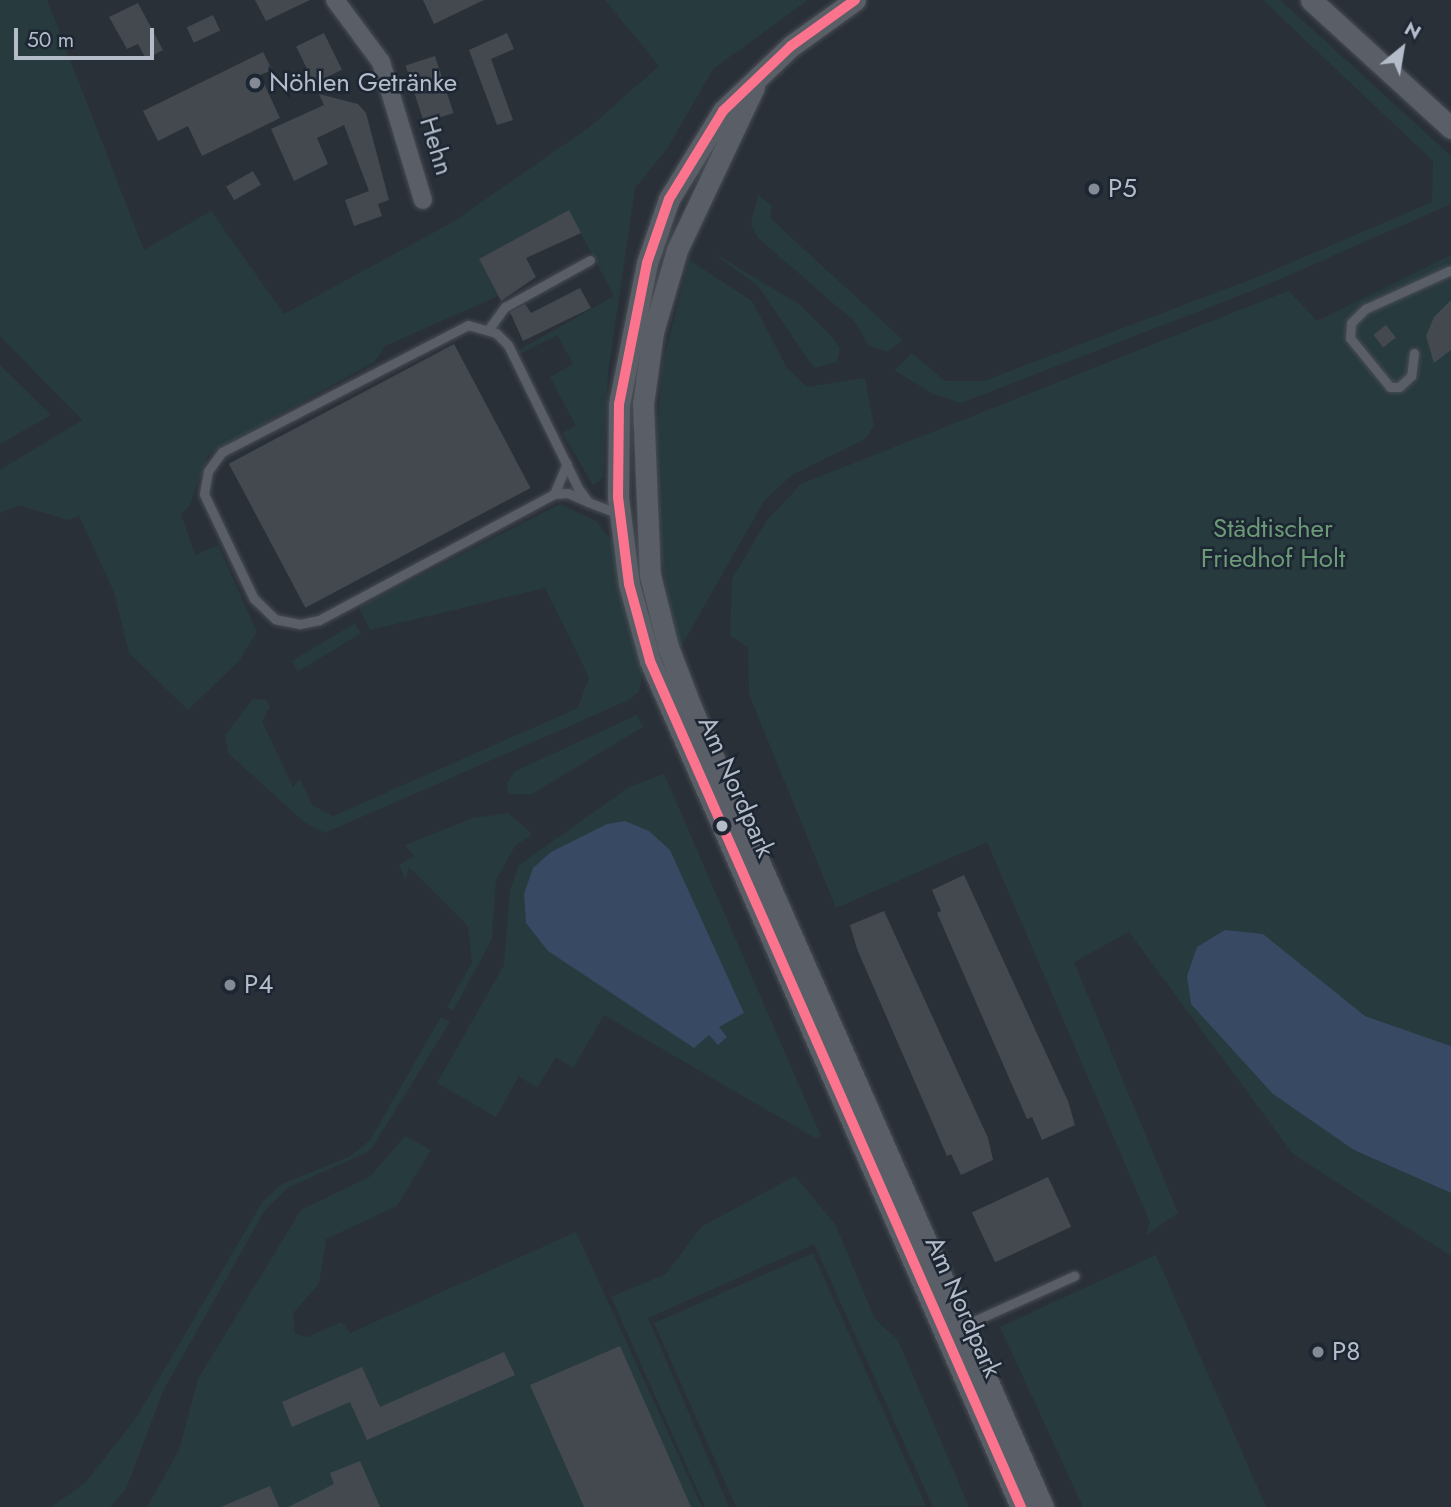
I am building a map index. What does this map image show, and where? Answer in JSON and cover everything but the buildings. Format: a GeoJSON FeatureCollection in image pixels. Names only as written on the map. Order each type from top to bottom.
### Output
{"type":"FeatureCollection","features":[{"type":"Feature","properties":{"kind":"street","name":"Hehn"},"geometry":{"type":"LineString","coordinates":[[335,0],[381,62],[423,200]]}},
{"type":"Feature","properties":{"kind":"street","name":"Am Nordpark"},"geometry":{"type":"LineString","coordinates":[[855,0],[758,78],[723,111],[690,159],[659,224],[619,404],[620,515],[629,584],[650,661],[954,1330],[1043,1507]]}},
{"type":"Feature","properties":{"kind":"street"},"geometry":{"type":"LineString","coordinates":[[1311,0],[1451,128]]}},
{"type":"Feature","properties":{"kind":"street","name":"Am Nordpark"},"geometry":{"type":"LineString","coordinates":[[758,78],[677,250],[653,332],[643,404],[650,576],[668,647],[691,708],[954,1330],[1021,1507]]}},
{"type":"Feature","properties":{"kind":"lane"},"geometry":{"type":"LineString","coordinates":[[488,330],[505,307],[590,260]]}},
{"type":"Feature","properties":{"kind":"lane"},"geometry":{"type":"LineString","coordinates":[[1414,353],[1410,376],[1399,387],[1390,387],[1350,338],[1351,323],[1365,309],[1451,270]]}},
{"type":"Feature","properties":{"kind":"lane"},"geometry":{"type":"LineString","coordinates":[[588,502],[508,345],[488,330],[458,326],[222,452],[208,471],[208,506],[263,610],[287,624],[310,624],[554,494],[568,493],[588,502],[620,515]]}},
{"type":"Feature","properties":{"kind":"lane"},"geometry":{"type":"LineString","coordinates":[[554,494],[567,461]]}},
{"type":"Feature","properties":{"kind":"lane"},"geometry":{"type":"LineString","coordinates":[[954,1330],[1074,1276]]}},
{"type":"Feature","properties":{"kind":"green space"},"geometry":{"type":"Polygon","coordinates":[[[0,0],[47,0],[144,250],[211,211],[284,314],[453,222],[591,126],[659,66],[605,0],[808,0],[713,69],[667,149],[635,188],[608,373],[603,478],[593,485],[562,433],[576,426],[550,377],[573,364],[557,335],[520,354],[519,350],[614,296],[569,211],[479,259],[498,296],[385,346],[374,362],[208,455],[190,505],[181,514],[195,555],[218,545],[257,632],[239,661],[188,710],[129,653],[114,592],[79,516],[67,520],[19,505],[0,513],[0,470],[82,420],[0,336],[0,0]]]}},
{"type":"Feature","properties":{"kind":"green space"},"geometry":{"type":"Polygon","coordinates":[[[1263,0],[1280,0],[1451,156],[1451,204],[1262,287],[961,403],[933,394],[894,370],[912,353],[945,381],[984,381],[1257,277],[1432,202],[1433,161],[1263,0]]]}},
{"type":"Feature","properties":{"kind":"green space"},"geometry":{"type":"Polygon","coordinates":[[[758,194],[772,206],[770,218],[903,340],[887,352],[869,346],[855,322],[758,238],[751,224],[758,194]]]}},
{"type":"Feature","properties":{"kind":"green space"},"geometry":{"type":"Polygon","coordinates":[[[710,251],[799,304],[840,348],[837,362],[814,368],[758,286],[710,251]]]}},
{"type":"Feature","properties":{"kind":"green space","name":"Städtischer Friedhof Holt"},"geometry":{"type":"Polygon","coordinates":[[[1451,255],[1451,1046],[1365,1016],[1324,988],[1354,1150],[1451,1193],[1451,1256],[1293,1154],[1129,932],[1074,962],[1178,1213],[1146,1235],[1150,1222],[987,842],[836,908],[749,694],[748,647],[730,636],[732,579],[767,520],[801,484],[1283,293],[1289,291],[1317,321],[1451,255]]]}},
{"type":"Feature","properties":{"kind":"green space"},"geometry":{"type":"Polygon","coordinates":[[[689,260],[752,301],[787,368],[807,387],[865,378],[874,426],[865,439],[792,475],[764,501],[678,652],[657,532],[654,473],[662,366],[689,260]]]}},
{"type":"Feature","properties":{"kind":"green space"},"geometry":{"type":"Polygon","coordinates":[[[0,365],[51,415],[0,444],[0,365]]]}},
{"type":"Feature","properties":{"kind":"green space"},"geometry":{"type":"Polygon","coordinates":[[[560,504],[596,521],[612,541],[643,672],[639,692],[629,700],[325,833],[304,822],[228,753],[225,735],[253,699],[266,700],[270,707],[262,721],[293,787],[300,779],[312,805],[333,816],[578,708],[589,677],[545,588],[370,630],[359,607],[560,504]]]}},
{"type":"Feature","properties":{"kind":"green space"},"geometry":{"type":"Polygon","coordinates":[[[355,623],[361,633],[298,671],[292,661],[355,623]]]}},
{"type":"Feature","properties":{"kind":"green space"},"geometry":{"type":"Polygon","coordinates":[[[637,715],[643,727],[532,794],[508,794],[507,783],[515,771],[637,715]]]}},
{"type":"Feature","properties":{"kind":"green space"},"geometry":{"type":"Polygon","coordinates":[[[664,774],[821,1136],[815,1138],[604,1015],[573,1068],[556,1057],[537,1088],[519,1076],[496,1117],[437,1083],[504,965],[510,890],[519,865],[629,787],[664,774]]]}},
{"type":"Feature","properties":{"kind":"green space"},"geometry":{"type":"Polygon","coordinates":[[[508,813],[532,834],[515,846],[496,880],[492,939],[453,1011],[447,1007],[472,963],[468,926],[409,867],[406,881],[399,865],[414,856],[405,845],[473,818],[508,813]]]}},
{"type":"Feature","properties":{"kind":"green space"},"geometry":{"type":"Polygon","coordinates":[[[441,1017],[450,1022],[370,1151],[287,1188],[265,1210],[163,1391],[126,1489],[110,1507],[51,1507],[85,1483],[136,1418],[263,1201],[282,1184],[349,1157],[370,1140],[441,1017]]]}},
{"type":"Feature","properties":{"kind":"green space"},"geometry":{"type":"Polygon","coordinates":[[[405,1136],[431,1150],[397,1206],[326,1239],[319,1284],[293,1313],[295,1334],[307,1337],[342,1322],[350,1333],[576,1232],[702,1507],[147,1507],[179,1450],[198,1379],[301,1210],[371,1176],[405,1136]]]}},
{"type":"Feature","properties":{"kind":"green space"},"geometry":{"type":"Polygon","coordinates":[[[795,1176],[835,1224],[875,1319],[898,1340],[969,1507],[933,1507],[814,1244],[648,1318],[729,1507],[705,1507],[611,1297],[666,1274],[701,1227],[795,1176]]]}},
{"type":"Feature","properties":{"kind":"green space"},"geometry":{"type":"Polygon","coordinates":[[[813,1253],[926,1506],[736,1507],[654,1323],[813,1253]]]}},
{"type":"Feature","properties":{"kind":"green space"},"geometry":{"type":"Polygon","coordinates":[[[1156,1255],[1266,1507],[1083,1507],[1000,1327],[1156,1255]]]}},
{"type":"Feature","properties":{"kind":"water"},"geometry":{"type":"Polygon","coordinates":[[[625,821],[649,831],[670,850],[744,1013],[719,1027],[727,1037],[718,1045],[709,1035],[694,1048],[548,951],[526,923],[524,894],[533,868],[551,852],[607,824],[625,821]]]}},
{"type":"Feature","properties":{"kind":"water"},"geometry":{"type":"Polygon","coordinates":[[[1225,930],[1263,934],[1365,1016],[1451,1046],[1451,1193],[1354,1150],[1273,1094],[1191,1004],[1187,976],[1197,947],[1225,930]]]}},
{"type":"Feature","properties":{"kind":"transit line"},"geometry":{"type":"LineString","coordinates":[[855,0],[791,46],[723,111],[669,199],[647,263],[619,404],[618,497],[629,584],[650,661],[1021,1507]]}},
{"type":"Feature","properties":{"kind":"place","name":"Nöhlen Getränke"},"geometry":{"type":"Point","coordinates":[255,83]}},
{"type":"Feature","properties":{"kind":"place","name":"P5"},"geometry":{"type":"Point","coordinates":[1094,189]}},
{"type":"Feature","properties":{"kind":"place","name":"P4"},"geometry":{"type":"Point","coordinates":[230,985]}},
{"type":"Feature","properties":{"kind":"place","name":"P8"},"geometry":{"type":"Point","coordinates":[1318,1352]}}]}
